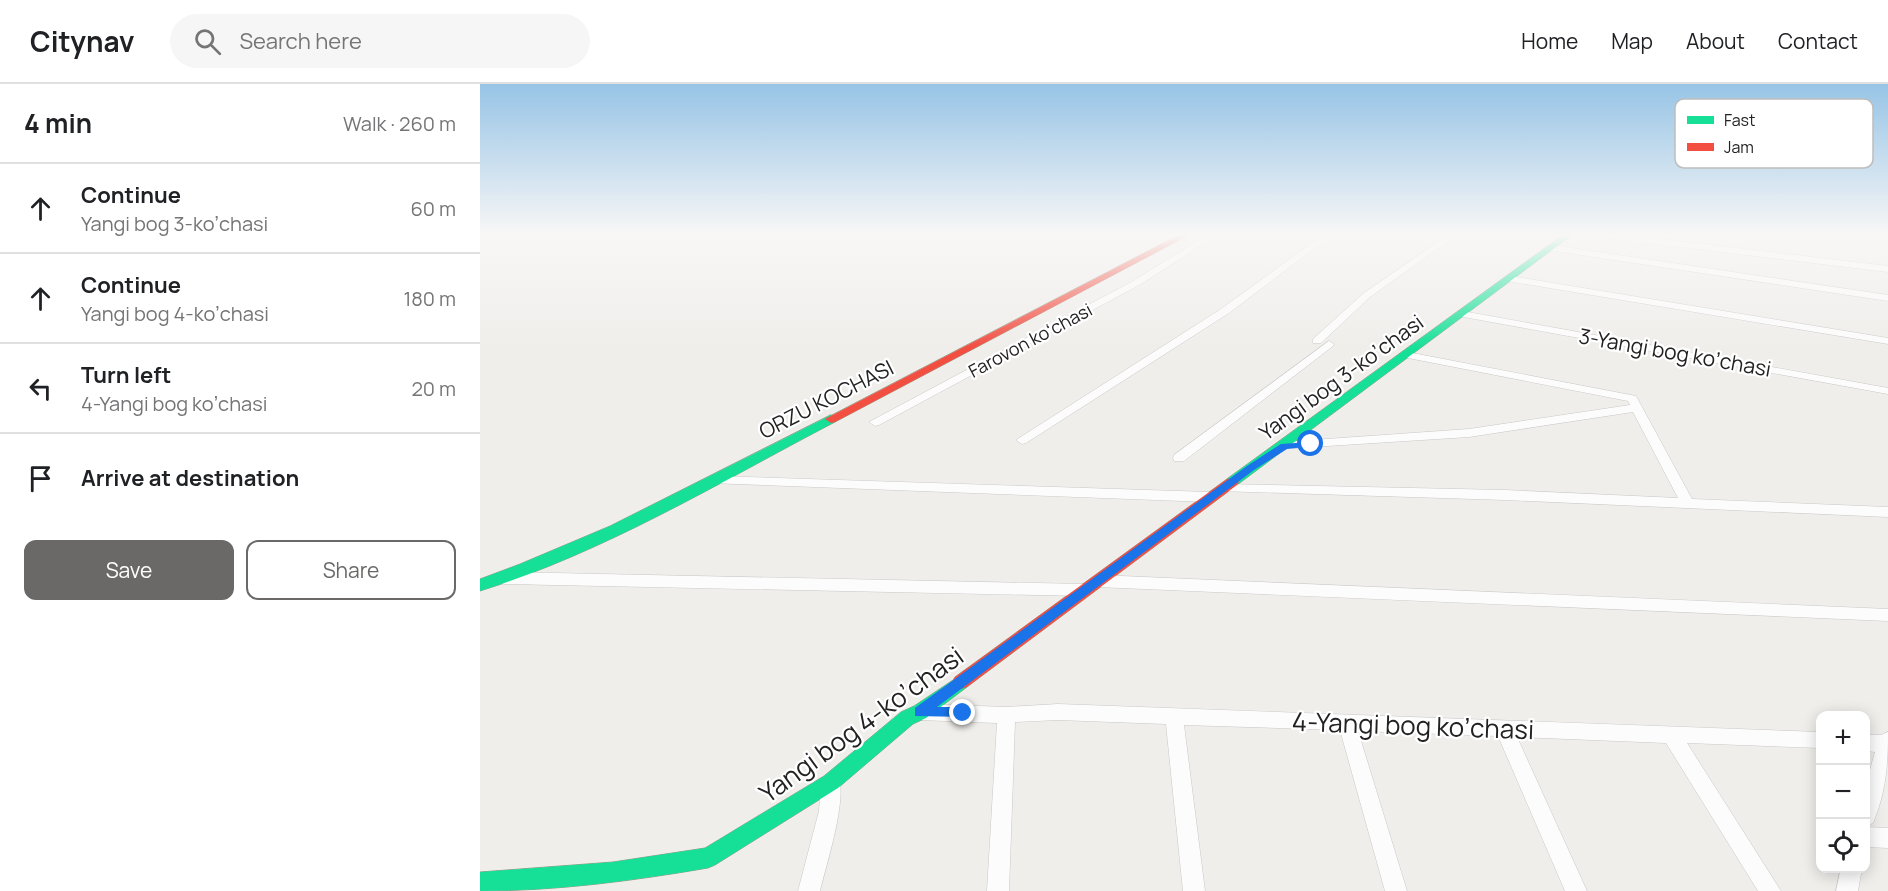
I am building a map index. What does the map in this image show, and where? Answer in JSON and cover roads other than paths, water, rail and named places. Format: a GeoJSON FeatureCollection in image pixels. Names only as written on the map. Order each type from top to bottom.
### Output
{"type":"FeatureCollection","features":[{"type":"Feature","properties":{"kind":"street","name":"ORZU KOCHASI"},"geometry":{"type":"LineString","coordinates":[[480,585],[504,578],[595,540],[1116,273]]}},
{"type":"Feature","properties":{"kind":"street","name":"Farovon koʻchasi"},"geometry":{"type":"LineString","coordinates":[[875,422],[1153,273]]}},
{"type":"Feature","properties":{"kind":"street"},"geometry":{"type":"LineString","coordinates":[[1022,440],[1225,311],[1277,273]]}},
{"type":"Feature","properties":{"kind":"street"},"geometry":{"type":"LineString","coordinates":[[1179,458],[1323,342],[1367,295],[1399,273]]}},
{"type":"Feature","properties":{"kind":"street","name":"Yangi bog 3-koʼchasi"},"geometry":{"type":"LineString","coordinates":[[1224,488],[1518,273]]}},
{"type":"Feature","properties":{"kind":"street"},"geometry":{"type":"LineString","coordinates":[[1717,273],[1888,298]]}},
{"type":"Feature","properties":{"kind":"street"},"geometry":{"type":"LineString","coordinates":[[1510,279],[1888,340]]}},
{"type":"Feature","properties":{"kind":"street","name":"3-Yangi bog koʼchasi"},"geometry":{"type":"LineString","coordinates":[[1462,314],[1888,391]]}},
{"type":"Feature","properties":{"kind":"street"},"geometry":{"type":"LineString","coordinates":[[1407,355],[1632,398],[1687,502]]}},
{"type":"Feature","properties":{"kind":"street"},"geometry":{"type":"LineString","coordinates":[[1284,446],[1443,436],[1637,408]]}},
{"type":"Feature","properties":{"kind":"street"},"geometry":{"type":"LineString","coordinates":[[714,480],[1209,497]]}},
{"type":"Feature","properties":{"kind":"street"},"geometry":{"type":"LineString","coordinates":[[1224,488],[1687,502],[1888,512]]}},
{"type":"Feature","properties":{"kind":"street","name":"Yangi bog 4-koʼchasi"},"geometry":{"type":"LineString","coordinates":[[480,884],[609,882],[708,858],[831,782],[908,718],[920,712],[1224,488]]}},
{"type":"Feature","properties":{"kind":"street"},"geometry":{"type":"LineString","coordinates":[[504,578],[1083,590]]}},
{"type":"Feature","properties":{"kind":"street"},"geometry":{"type":"LineString","coordinates":[[1098,581],[1888,615]]}},
{"type":"Feature","properties":{"kind":"street","name":"4-Yangi bog koʼchasi"},"geometry":{"type":"LineString","coordinates":[[920,712],[1006,716],[1058,712],[1816,740]]}},
{"type":"Feature","properties":{"kind":"street"},"geometry":{"type":"LineString","coordinates":[[998,891],[1006,716]]}},
{"type":"Feature","properties":{"kind":"street"},"geometry":{"type":"LineString","coordinates":[[1174,716],[1194,891]]}},
{"type":"Feature","properties":{"kind":"street"},"geometry":{"type":"LineString","coordinates":[[1347,724],[1396,891]]}},
{"type":"Feature","properties":{"kind":"street"},"geometry":{"type":"LineString","coordinates":[[1504,728],[1576,891]]}},
{"type":"Feature","properties":{"kind":"street"},"geometry":{"type":"LineString","coordinates":[[1671,735],[1770,891]]}},
{"type":"Feature","properties":{"kind":"street"},"geometry":{"type":"LineString","coordinates":[[1870,742],[1888,742],[1870,803]]}},
{"type":"Feature","properties":{"kind":"street"},"geometry":{"type":"LineString","coordinates":[[809,891],[829,811],[831,782]]}},
{"type":"Feature","properties":{"kind":"street"},"geometry":{"type":"LineString","coordinates":[[1870,837],[1888,838]]}},
{"type":"Feature","properties":{"kind":"street"},"geometry":{"type":"LineString","coordinates":[[1847,891],[1851,873]]}}]}
